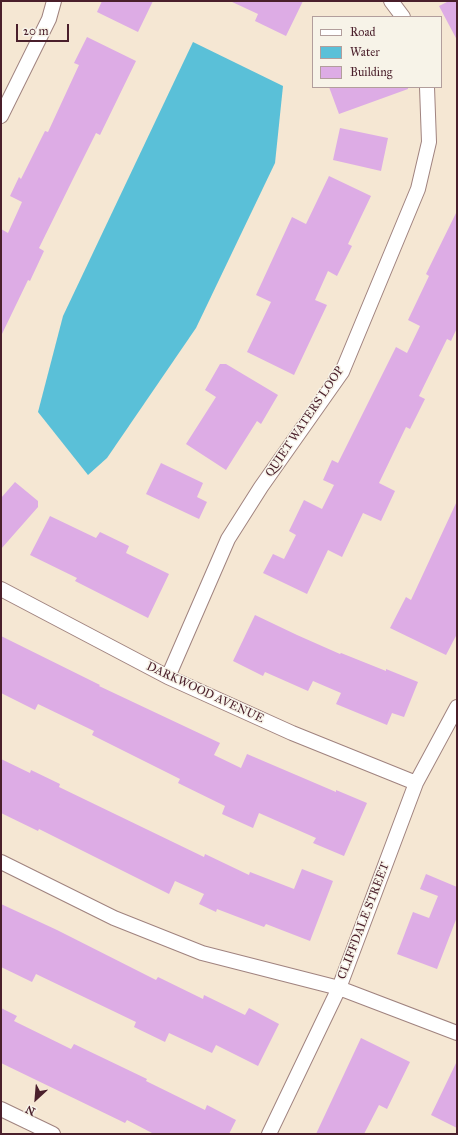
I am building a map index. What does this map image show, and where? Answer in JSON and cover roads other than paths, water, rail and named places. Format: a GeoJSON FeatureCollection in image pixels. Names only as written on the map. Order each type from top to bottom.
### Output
{"type":"FeatureCollection","features":[{"type":"Feature","properties":{"kind":"street"},"geometry":{"type":"LineString","coordinates":[[1,116],[49,19],[54,1]]}},
{"type":"Feature","properties":{"kind":"street"},"geometry":{"type":"LineString","coordinates":[[391,1],[402,16]]}},
{"type":"Feature","properties":{"kind":"street","name":"QUIET WATERS LOOP"},"geometry":{"type":"LineString","coordinates":[[168,677],[228,539],[261,487],[342,372],[418,189],[429,142],[426,88]]}},
{"type":"Feature","properties":{"kind":"street","name":"DARKWOOD AVENUE"},"geometry":{"type":"LineString","coordinates":[[1,589],[168,677],[292,733],[416,782]]}},
{"type":"Feature","properties":{"kind":"street","name":"CLIFFDALE STREET"},"geometry":{"type":"LineString","coordinates":[[269,1134],[338,988],[416,782],[457,707]]}},
{"type":"Feature","properties":{"kind":"street"},"geometry":{"type":"LineString","coordinates":[[1,862],[114,918],[202,953],[338,988],[457,1033]]}},
{"type":"Feature","properties":{"kind":"street"},"geometry":{"type":"LineString","coordinates":[[1,1109],[53,1134]]}},
{"type":"Feature","properties":{"kind":"water"},"geometry":{"type":"Polygon","coordinates":[[[193,42],[283,86],[275,163],[196,328],[107,458],[88,475],[38,412],[63,316],[193,42]]]}}]}
